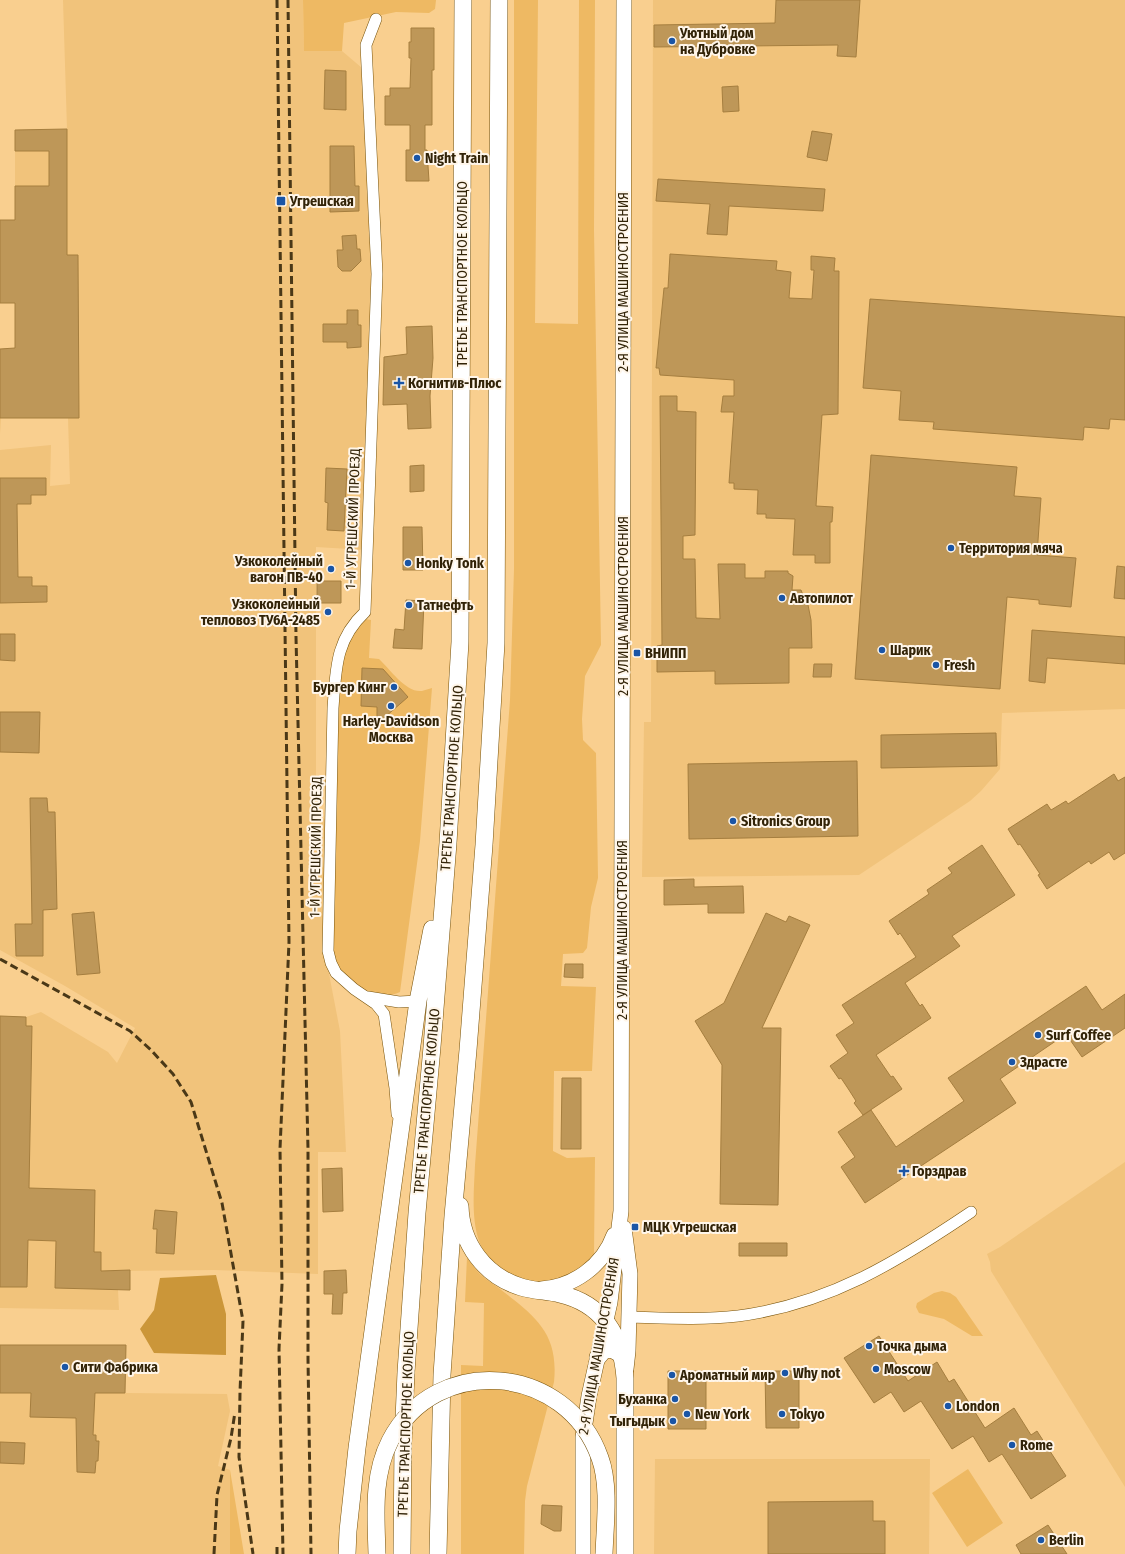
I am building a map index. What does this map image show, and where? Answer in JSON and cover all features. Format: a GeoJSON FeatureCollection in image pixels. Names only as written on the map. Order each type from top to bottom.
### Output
{"type":"FeatureCollection","features":[{"type":"Feature","properties":{"kind":"main road"},"geometry":{"type":"LineString","coordinates":[[438,1554],[442,1375],[484,845],[496,643],[499,0]]}},
{"type":"Feature","properties":{"kind":"main road","name":"2-Я УЛИЦА МАШИНОСТРОЕНИЯ"},"geometry":{"type":"LineString","coordinates":[[582,1554],[583,1437],[589,1396],[610,1302],[621,1211],[624,0]]}},
{"type":"Feature","properties":{"kind":"main road","name":"ТРЕТЬЕ ТРАНСПОРТНОЕ КОЛЬЦО"},"geometry":{"type":"LineString","coordinates":[[402,1554],[403,1443],[411,1296],[448,843],[460,642],[463,5]]}},
{"type":"Feature","properties":{"kind":"main road"},"geometry":{"type":"LineString","coordinates":[[347,1554],[356,1455],[418,1001],[448,843]]}},
{"type":"Feature","properties":{"kind":"main road"},"geometry":{"type":"LineString","coordinates":[[458,1164],[460,1212],[466,1237],[481,1261],[499,1277],[509,1283],[534,1290],[571,1297],[589,1307],[606,1321],[613,1330],[622,1355],[625,1378]]}},
{"type":"Feature","properties":{"kind":"main road"},"geometry":{"type":"LineString","coordinates":[[534,1290],[558,1287],[582,1276],[592,1268],[612,1242],[621,1211]]}},
{"type":"Feature","properties":{"kind":"main road","name":"2-Я УЛИЦА МАШИНОСТРОЕНИЯ"},"geometry":{"type":"LineString","coordinates":[[621,1211],[630,1274],[628,1351],[625,1378],[625,1554]]}},
{"type":"Feature","properties":{"kind":"main road"},"geometry":{"type":"LineString","coordinates":[[598,1357],[604,1350],[612,1349],[622,1355]]}},
{"type":"Feature","properties":{"kind":"main road"},"geometry":{"type":"LineString","coordinates":[[377,1554],[377,1489],[379,1470],[383,1454],[390,1440],[411,1412],[424,1402],[453,1387],[468,1382],[485,1380],[518,1383],[535,1389],[564,1406],[586,1429],[600,1459],[604,1476],[604,1554]]}},
{"type":"Feature","properties":{"kind":"street","name":"1-Й УГРЕШСКИЙ ПРОЕЗД"},"geometry":{"type":"LineString","coordinates":[[376,19],[366,45],[377,274],[365,612],[357,620],[342,644],[338,656],[336,672],[333,708],[328,951],[331,963],[336,973],[354,989],[376,1004],[384,1014],[395,1088],[398,1142]]}},
{"type":"Feature","properties":{"kind":"street","name":"1-Й УГРЕШСКИЙ ПРОЕЗД"},"geometry":{"type":"LineString","coordinates":[[367,997],[399,1002],[418,1001]]}},
{"type":"Feature","properties":{"kind":"street"},"geometry":{"type":"LineString","coordinates":[[629,1317],[699,1319],[739,1316],[786,1306],[821,1296],[858,1281],[886,1266],[971,1212]]}},
{"type":"Feature","properties":{"kind":"shaded area"},"geometry":{"type":"Polygon","coordinates":[[[63,0],[303,0],[304,51],[342,51],[362,68],[371,271],[366,550],[316,547],[316,813],[327,821],[325,953],[340,1031],[346,1152],[318,1152],[318,1274],[214,1270],[117,1271],[119,1310],[0,1308],[0,1016],[26,1017],[41,1012],[108,1052],[117,1063],[135,1028],[65,986],[0,950],[0,450],[51,445],[50,486],[70,484],[68,418],[1,418],[0,434],[0,349],[15,348],[15,130],[67,129],[63,0]]]}},
{"type":"Feature","properties":{"kind":"shaded area"},"geometry":{"type":"Polygon","coordinates":[[[303,0],[436,0],[435,9],[429,13],[396,12],[344,23],[342,51],[304,51],[303,0]]]}},
{"type":"Feature","properties":{"kind":"shaded area"},"geometry":{"type":"Polygon","coordinates":[[[514,0],[538,0],[535,323],[578,324],[579,0],[595,0],[594,230],[601,645],[585,676],[582,719],[583,740],[596,753],[598,878],[591,907],[587,948],[583,953],[563,954],[561,986],[596,987],[592,1071],[554,1071],[553,1151],[567,1158],[595,1157],[594,1255],[581,1269],[575,1273],[558,1280],[540,1283],[522,1280],[513,1276],[498,1267],[488,1257],[476,1232],[474,1203],[475,1165],[510,700],[514,569],[514,0]]]}},
{"type":"Feature","properties":{"kind":"shaded area"},"geometry":{"type":"Polygon","coordinates":[[[653,0],[1125,0],[1125,709],[1002,713],[1000,769],[981,791],[970,801],[859,875],[642,877],[644,722],[651,722],[653,0]]]}},
{"type":"Feature","properties":{"kind":"shaded area"},"geometry":{"type":"Polygon","coordinates":[[[365,619],[371,620],[369,658],[379,659],[399,680],[416,691],[432,688],[420,841],[400,992],[386,995],[379,995],[365,990],[347,977],[338,968],[333,949],[340,672],[346,644],[365,619]]]}},
{"type":"Feature","properties":{"kind":"shaded area"},"geometry":{"type":"Polygon","coordinates":[[[1125,1162],[1125,1487],[991,1271],[987,1254],[1000,1247],[1125,1162]]]}},
{"type":"Feature","properties":{"kind":"shaded area"},"geometry":{"type":"Polygon","coordinates":[[[467,1257],[482,1276],[498,1287],[534,1317],[542,1327],[553,1351],[555,1365],[554,1382],[527,1486],[525,1501],[524,1554],[461,1554],[461,1365],[483,1366],[484,1303],[465,1302],[467,1257]]]}},
{"type":"Feature","properties":{"kind":"shaded area"},"geometry":{"type":"Polygon","coordinates":[[[216,1275],[226,1314],[226,1355],[154,1353],[140,1329],[154,1310],[160,1278],[216,1275]]]}},
{"type":"Feature","properties":{"kind":"shaded area"},"geometry":{"type":"Polygon","coordinates":[[[942,1291],[950,1293],[956,1297],[983,1336],[972,1336],[944,1319],[919,1313],[916,1307],[917,1303],[934,1293],[942,1291]]]}},
{"type":"Feature","properties":{"kind":"shaded area"},"geometry":{"type":"Polygon","coordinates":[[[0,1345],[126,1345],[125,1393],[227,1394],[230,1411],[218,1466],[230,1470],[230,1554],[0,1554],[0,1345]]]}},
{"type":"Feature","properties":{"kind":"shaded area"},"geometry":{"type":"Polygon","coordinates":[[[655,1459],[930,1459],[929,1554],[654,1554],[655,1459]]]}},
{"type":"Feature","properties":{"kind":"shaded area"},"geometry":{"type":"Polygon","coordinates":[[[968,1469],[1003,1523],[967,1547],[932,1493],[968,1469]]]}},
{"type":"Feature","properties":{"kind":"shaded area"},"geometry":{"type":"Polygon","coordinates":[[[230,1470],[244,1554],[230,1554],[230,1470]]]}},
{"type":"Feature","properties":{"kind":"building"},"geometry":{"type":"Polygon","coordinates":[[[776,0],[860,0],[856,57],[837,56],[838,45],[654,47],[654,25],[775,23],[776,0]]]}},
{"type":"Feature","properties":{"kind":"building"},"geometry":{"type":"Polygon","coordinates":[[[411,28],[434,28],[432,125],[425,125],[425,150],[427,150],[429,181],[406,181],[406,150],[410,150],[410,125],[385,125],[385,96],[390,96],[390,88],[410,88],[411,58],[409,58],[409,42],[411,42],[411,28]]]}},
{"type":"Feature","properties":{"kind":"building"},"geometry":{"type":"Polygon","coordinates":[[[325,70],[346,71],[346,110],[324,109],[325,70]]]}},
{"type":"Feature","properties":{"kind":"building"},"geometry":{"type":"Polygon","coordinates":[[[738,86],[739,111],[723,112],[722,87],[738,86]]]}},
{"type":"Feature","properties":{"kind":"building"},"geometry":{"type":"Polygon","coordinates":[[[67,129],[67,255],[78,255],[79,418],[0,418],[0,349],[15,348],[15,303],[0,303],[0,220],[15,220],[15,186],[49,186],[49,151],[15,151],[15,130],[67,129]]]}},
{"type":"Feature","properties":{"kind":"building"},"geometry":{"type":"Polygon","coordinates":[[[812,131],[832,134],[827,161],[807,157],[812,131]]]}},
{"type":"Feature","properties":{"kind":"building"},"geometry":{"type":"Polygon","coordinates":[[[330,146],[354,146],[355,186],[359,186],[359,211],[330,212],[330,146]]]}},
{"type":"Feature","properties":{"kind":"building"},"geometry":{"type":"Polygon","coordinates":[[[658,179],[825,189],[823,211],[729,206],[727,235],[707,234],[710,204],[656,201],[658,179]]]}},
{"type":"Feature","properties":{"kind":"building"},"geometry":{"type":"Polygon","coordinates":[[[356,235],[357,249],[360,249],[361,261],[351,271],[342,271],[338,267],[337,250],[343,250],[342,236],[356,235]]]}},
{"type":"Feature","properties":{"kind":"building"},"geometry":{"type":"Polygon","coordinates":[[[670,254],[777,261],[776,270],[791,272],[789,298],[812,299],[814,270],[811,270],[811,256],[835,258],[834,271],[839,271],[838,414],[822,415],[816,506],[833,507],[832,522],[830,522],[830,563],[815,563],[815,555],[793,555],[795,519],[766,518],[766,514],[757,514],[758,490],[734,489],[734,483],[729,483],[734,412],[721,412],[723,396],[734,396],[734,380],[660,375],[659,368],[656,368],[664,288],[668,288],[670,254]]]}},
{"type":"Feature","properties":{"kind":"building"},"geometry":{"type":"Polygon","coordinates":[[[870,299],[1125,317],[1125,420],[1110,419],[1109,429],[1084,427],[1083,440],[933,429],[934,422],[899,420],[901,391],[863,388],[870,299]]]}},
{"type":"Feature","properties":{"kind":"building"},"geometry":{"type":"Polygon","coordinates":[[[347,310],[358,310],[358,325],[361,325],[361,347],[347,348],[347,342],[323,342],[323,324],[347,324],[347,310]]]}},
{"type":"Feature","properties":{"kind":"building"},"geometry":{"type":"Polygon","coordinates":[[[432,326],[433,358],[430,396],[431,428],[408,429],[407,404],[383,405],[384,357],[407,354],[406,327],[432,326]]]}},
{"type":"Feature","properties":{"kind":"building"},"geometry":{"type":"Polygon","coordinates":[[[660,396],[677,396],[677,411],[696,412],[695,535],[683,536],[683,559],[695,559],[696,618],[720,619],[718,564],[745,564],[745,578],[765,578],[765,571],[788,571],[788,573],[793,576],[792,590],[801,590],[803,595],[806,595],[811,620],[812,648],[789,648],[789,683],[715,684],[715,671],[657,672],[657,646],[662,645],[660,396]]]}},
{"type":"Feature","properties":{"kind":"building","name":"Территория мяча"},"geometry":{"type":"Polygon","coordinates":[[[871,455],[1017,467],[1014,496],[1041,498],[1037,555],[1076,558],[1071,607],[1039,604],[1039,600],[1007,597],[1000,689],[855,679],[871,455]]]}},
{"type":"Feature","properties":{"kind":"building"},"geometry":{"type":"Polygon","coordinates":[[[424,465],[424,491],[410,492],[410,466],[424,465]]]}},
{"type":"Feature","properties":{"kind":"building"},"geometry":{"type":"Polygon","coordinates":[[[326,468],[347,469],[344,531],[327,530],[328,503],[325,502],[326,468]]]}},
{"type":"Feature","properties":{"kind":"building"},"geometry":{"type":"Polygon","coordinates":[[[0,478],[46,478],[46,495],[31,495],[31,504],[17,504],[18,577],[32,577],[32,586],[47,586],[47,602],[0,603],[0,478]]]}},
{"type":"Feature","properties":{"kind":"building"},"geometry":{"type":"Polygon","coordinates":[[[403,527],[422,527],[423,570],[403,570],[403,527]]]}},
{"type":"Feature","properties":{"kind":"building"},"geometry":{"type":"Polygon","coordinates":[[[1117,566],[1125,567],[1125,599],[1114,598],[1117,566]]]}},
{"type":"Feature","properties":{"kind":"building"},"geometry":{"type":"Polygon","coordinates":[[[317,581],[341,581],[341,603],[317,603],[317,581]]]}},
{"type":"Feature","properties":{"kind":"building"},"geometry":{"type":"Polygon","coordinates":[[[406,600],[424,601],[422,649],[393,648],[395,629],[404,630],[406,600]]]}},
{"type":"Feature","properties":{"kind":"building"},"geometry":{"type":"Polygon","coordinates":[[[1032,630],[1125,637],[1125,664],[1047,658],[1045,683],[1029,681],[1032,630]]]}},
{"type":"Feature","properties":{"kind":"building"},"geometry":{"type":"Polygon","coordinates":[[[0,634],[15,634],[15,661],[0,660],[0,634]]]}},
{"type":"Feature","properties":{"kind":"building"},"geometry":{"type":"Polygon","coordinates":[[[814,664],[832,664],[831,677],[813,677],[814,664]]]}},
{"type":"Feature","properties":{"kind":"building"},"geometry":{"type":"Polygon","coordinates":[[[362,668],[383,669],[408,697],[377,724],[377,707],[361,706],[362,668]]]}},
{"type":"Feature","properties":{"kind":"building"},"geometry":{"type":"Polygon","coordinates":[[[0,712],[40,712],[39,753],[0,752],[0,712]]]}},
{"type":"Feature","properties":{"kind":"building"},"geometry":{"type":"Polygon","coordinates":[[[996,733],[997,766],[881,768],[881,735],[996,733]]]}},
{"type":"Feature","properties":{"kind":"building"},"geometry":{"type":"Polygon","coordinates":[[[857,761],[858,836],[689,839],[688,764],[857,761]]]}},
{"type":"Feature","properties":{"kind":"building"},"geometry":{"type":"Polygon","coordinates":[[[1114,774],[1118,781],[1125,777],[1125,853],[1114,860],[1109,852],[1091,864],[1089,861],[1047,889],[1038,875],[1040,874],[1008,829],[1047,804],[1051,810],[1066,801],[1068,804],[1114,774]]]}},
{"type":"Feature","properties":{"kind":"building"},"geometry":{"type":"Polygon","coordinates":[[[30,798],[47,798],[48,812],[55,812],[57,909],[43,910],[43,956],[16,956],[15,924],[32,924],[30,798]]]}},
{"type":"Feature","properties":{"kind":"building"},"geometry":{"type":"Polygon","coordinates":[[[982,845],[1015,895],[952,936],[960,946],[905,983],[920,1006],[922,1004],[931,1018],[876,1055],[891,1077],[893,1076],[902,1089],[863,1115],[854,1103],[856,1101],[841,1078],[839,1079],[830,1066],[848,1053],[836,1035],[854,1023],[842,1005],[916,957],[900,933],[898,935],[889,921],[929,894],[927,890],[952,873],[948,868],[982,845]]]}},
{"type":"Feature","properties":{"kind":"building"},"geometry":{"type":"Polygon","coordinates":[[[694,879],[694,887],[743,886],[744,913],[708,913],[708,904],[664,905],[664,880],[694,879]]]}},
{"type":"Feature","properties":{"kind":"building"},"geometry":{"type":"Polygon","coordinates":[[[94,912],[100,973],[77,975],[72,914],[94,912]]]}},
{"type":"Feature","properties":{"kind":"building"},"geometry":{"type":"Polygon","coordinates":[[[766,913],[786,922],[789,916],[810,925],[762,1028],[781,1028],[778,1205],[720,1204],[722,1065],[695,1021],[724,1003],[766,913]]]}},
{"type":"Feature","properties":{"kind":"building"},"geometry":{"type":"Polygon","coordinates":[[[565,964],[583,964],[583,978],[564,977],[565,964]]]}},
{"type":"Feature","properties":{"kind":"building"},"geometry":{"type":"Polygon","coordinates":[[[1086,986],[1102,1010],[1125,994],[1125,1028],[1082,1057],[1066,1034],[1000,1079],[1016,1103],[865,1203],[841,1167],[855,1157],[838,1132],[871,1110],[896,1147],[964,1101],[948,1078],[1086,986]]]}},
{"type":"Feature","properties":{"kind":"building"},"geometry":{"type":"Polygon","coordinates":[[[0,1016],[26,1017],[26,1026],[32,1026],[29,1188],[95,1190],[94,1252],[101,1252],[101,1271],[130,1270],[130,1290],[55,1288],[56,1241],[28,1240],[27,1287],[0,1287],[0,1016]]]}},
{"type":"Feature","properties":{"kind":"building"},"geometry":{"type":"Polygon","coordinates":[[[562,1078],[581,1078],[581,1149],[561,1149],[562,1078]]]}},
{"type":"Feature","properties":{"kind":"building"},"geometry":{"type":"Polygon","coordinates":[[[342,1168],[343,1211],[323,1212],[322,1169],[342,1168]]]}},
{"type":"Feature","properties":{"kind":"building"},"geometry":{"type":"Polygon","coordinates":[[[155,1210],[177,1212],[174,1254],[156,1253],[157,1229],[153,1229],[155,1210]]]}},
{"type":"Feature","properties":{"kind":"building"},"geometry":{"type":"Polygon","coordinates":[[[739,1243],[787,1243],[787,1256],[739,1256],[739,1243]]]}},
{"type":"Feature","properties":{"kind":"building"},"geometry":{"type":"Polygon","coordinates":[[[346,1270],[347,1293],[343,1293],[342,1314],[332,1314],[333,1294],[324,1294],[324,1271],[346,1270]]]}},
{"type":"Feature","properties":{"kind":"building"},"geometry":{"type":"Polygon","coordinates":[[[879,1336],[908,1381],[937,1362],[949,1382],[954,1379],[985,1428],[1014,1408],[1031,1435],[1037,1431],[1066,1476],[1031,1499],[1002,1454],[989,1462],[973,1436],[952,1449],[921,1401],[904,1412],[891,1392],[874,1403],[844,1358],[879,1336]]]}},
{"type":"Feature","properties":{"kind":"building"},"geometry":{"type":"Polygon","coordinates":[[[0,1345],[126,1345],[125,1393],[95,1393],[93,1435],[96,1435],[96,1441],[99,1441],[98,1461],[96,1461],[95,1473],[77,1472],[76,1418],[30,1417],[31,1393],[0,1393],[0,1345]]]}},
{"type":"Feature","properties":{"kind":"building","name":"New York"},"geometry":{"type":"Polygon","coordinates":[[[668,1371],[706,1371],[706,1429],[668,1429],[668,1371]]]}},
{"type":"Feature","properties":{"kind":"building","name":"Tokyo"},"geometry":{"type":"Polygon","coordinates":[[[765,1371],[799,1371],[799,1428],[766,1428],[765,1371]]]}},
{"type":"Feature","properties":{"kind":"building"},"geometry":{"type":"Polygon","coordinates":[[[0,1442],[25,1443],[24,1464],[0,1463],[0,1442]]]}},
{"type":"Feature","properties":{"kind":"building"},"geometry":{"type":"Polygon","coordinates":[[[873,1501],[873,1521],[885,1521],[885,1554],[768,1554],[768,1502],[873,1501]]]}},
{"type":"Feature","properties":{"kind":"building"},"geometry":{"type":"Polygon","coordinates":[[[542,1505],[562,1506],[561,1531],[554,1531],[541,1524],[542,1505]]]}},
{"type":"Feature","properties":{"kind":"building","name":"Berlin"},"geometry":{"type":"Polygon","coordinates":[[[1048,1525],[1067,1554],[1021,1554],[1016,1545],[1048,1525]]]}},
{"type":"Feature","properties":{"kind":"railway"},"geometry":{"type":"LineString","coordinates":[[277,0],[289,942],[280,1149],[282,1284],[279,1349],[283,1554]]}},
{"type":"Feature","properties":{"kind":"railway"},"geometry":{"type":"LineString","coordinates":[[288,0],[296,637],[308,1149],[308,1359],[311,1554]]}},
{"type":"Feature","properties":{"kind":"railway"},"geometry":{"type":"LineString","coordinates":[[0,959],[130,1031],[151,1050],[173,1074],[191,1102],[222,1203],[243,1321],[239,1457],[253,1554]]}},
{"type":"Feature","properties":{"kind":"railway"},"geometry":{"type":"LineString","coordinates":[[214,1554],[217,1495],[231,1438],[235,1412]]}},
{"type":"Feature","properties":{"kind":"railway"},"geometry":{"type":"LineString","coordinates":[[277,1547],[277,1554]]}},
{"type":"Feature","properties":{"kind":"place","name":"Уютный дом на Дубровке"},"geometry":{"type":"Point","coordinates":[672,41]}},
{"type":"Feature","properties":{"kind":"place","name":"Night Train"},"geometry":{"type":"Point","coordinates":[417,158]}},
{"type":"Feature","properties":{"kind":"place","name":"Угрешская"},"geometry":{"type":"Point","coordinates":[281,201]}},
{"type":"Feature","properties":{"kind":"place","name":"Когнитив-Плюс"},"geometry":{"type":"Point","coordinates":[399,383]}},
{"type":"Feature","properties":{"kind":"place","name":"Территория мяча"},"geometry":{"type":"Point","coordinates":[951,548]}},
{"type":"Feature","properties":{"kind":"place","name":"Honky Tonk"},"geometry":{"type":"Point","coordinates":[408,563]}},
{"type":"Feature","properties":{"kind":"place","name":"Узкоколейный вагон ПВ-40"},"geometry":{"type":"Point","coordinates":[331,569]}},
{"type":"Feature","properties":{"kind":"place","name":"Автопилот"},"geometry":{"type":"Point","coordinates":[782,598]}},
{"type":"Feature","properties":{"kind":"place","name":"Татнефть"},"geometry":{"type":"Point","coordinates":[409,605]}},
{"type":"Feature","properties":{"kind":"place","name":"Узкоколейный тепловоз ТУ6А-2485"},"geometry":{"type":"Point","coordinates":[328,612]}},
{"type":"Feature","properties":{"kind":"place","name":"Шарик"},"geometry":{"type":"Point","coordinates":[882,650]}},
{"type":"Feature","properties":{"kind":"place","name":"ВНИПП"},"geometry":{"type":"Point","coordinates":[637,653]}},
{"type":"Feature","properties":{"kind":"place","name":"Fresh"},"geometry":{"type":"Point","coordinates":[936,665]}},
{"type":"Feature","properties":{"kind":"place","name":"Бургер Кинг"},"geometry":{"type":"Point","coordinates":[394,687]}},
{"type":"Feature","properties":{"kind":"place","name":"Harley-Davidson Москва"},"geometry":{"type":"Point","coordinates":[391,706]}},
{"type":"Feature","properties":{"kind":"place","name":"Sitronics Group"},"geometry":{"type":"Point","coordinates":[733,821]}},
{"type":"Feature","properties":{"kind":"place","name":"Surf Coffee"},"geometry":{"type":"Point","coordinates":[1038,1035]}},
{"type":"Feature","properties":{"kind":"place","name":"Здрасте"},"geometry":{"type":"Point","coordinates":[1012,1062]}},
{"type":"Feature","properties":{"kind":"place","name":"Горздрав"},"geometry":{"type":"Point","coordinates":[904,1171]}},
{"type":"Feature","properties":{"kind":"place","name":"МЦК Угрешская"},"geometry":{"type":"Point","coordinates":[635,1227]}},
{"type":"Feature","properties":{"kind":"place","name":"Точка дыма"},"geometry":{"type":"Point","coordinates":[869,1346]}},
{"type":"Feature","properties":{"kind":"place","name":"Сити Фабрика"},"geometry":{"type":"Point","coordinates":[65,1367]}},
{"type":"Feature","properties":{"kind":"place","name":"Moscow"},"geometry":{"type":"Point","coordinates":[876,1369]}},
{"type":"Feature","properties":{"kind":"place","name":"Why not"},"geometry":{"type":"Point","coordinates":[785,1373]}},
{"type":"Feature","properties":{"kind":"place","name":"Ароматный мир"},"geometry":{"type":"Point","coordinates":[672,1375]}},
{"type":"Feature","properties":{"kind":"place","name":"Буханка"},"geometry":{"type":"Point","coordinates":[675,1399]}},
{"type":"Feature","properties":{"kind":"place","name":"London"},"geometry":{"type":"Point","coordinates":[948,1406]}},
{"type":"Feature","properties":{"kind":"place","name":"New York"},"geometry":{"type":"Point","coordinates":[687,1414]}},
{"type":"Feature","properties":{"kind":"place","name":"Tokyo"},"geometry":{"type":"Point","coordinates":[782,1414]}},
{"type":"Feature","properties":{"kind":"place","name":"Тыгыдык"},"geometry":{"type":"Point","coordinates":[673,1421]}},
{"type":"Feature","properties":{"kind":"place","name":"Rome"},"geometry":{"type":"Point","coordinates":[1012,1445]}},
{"type":"Feature","properties":{"kind":"place","name":"Berlin"},"geometry":{"type":"Point","coordinates":[1041,1540]}}]}
